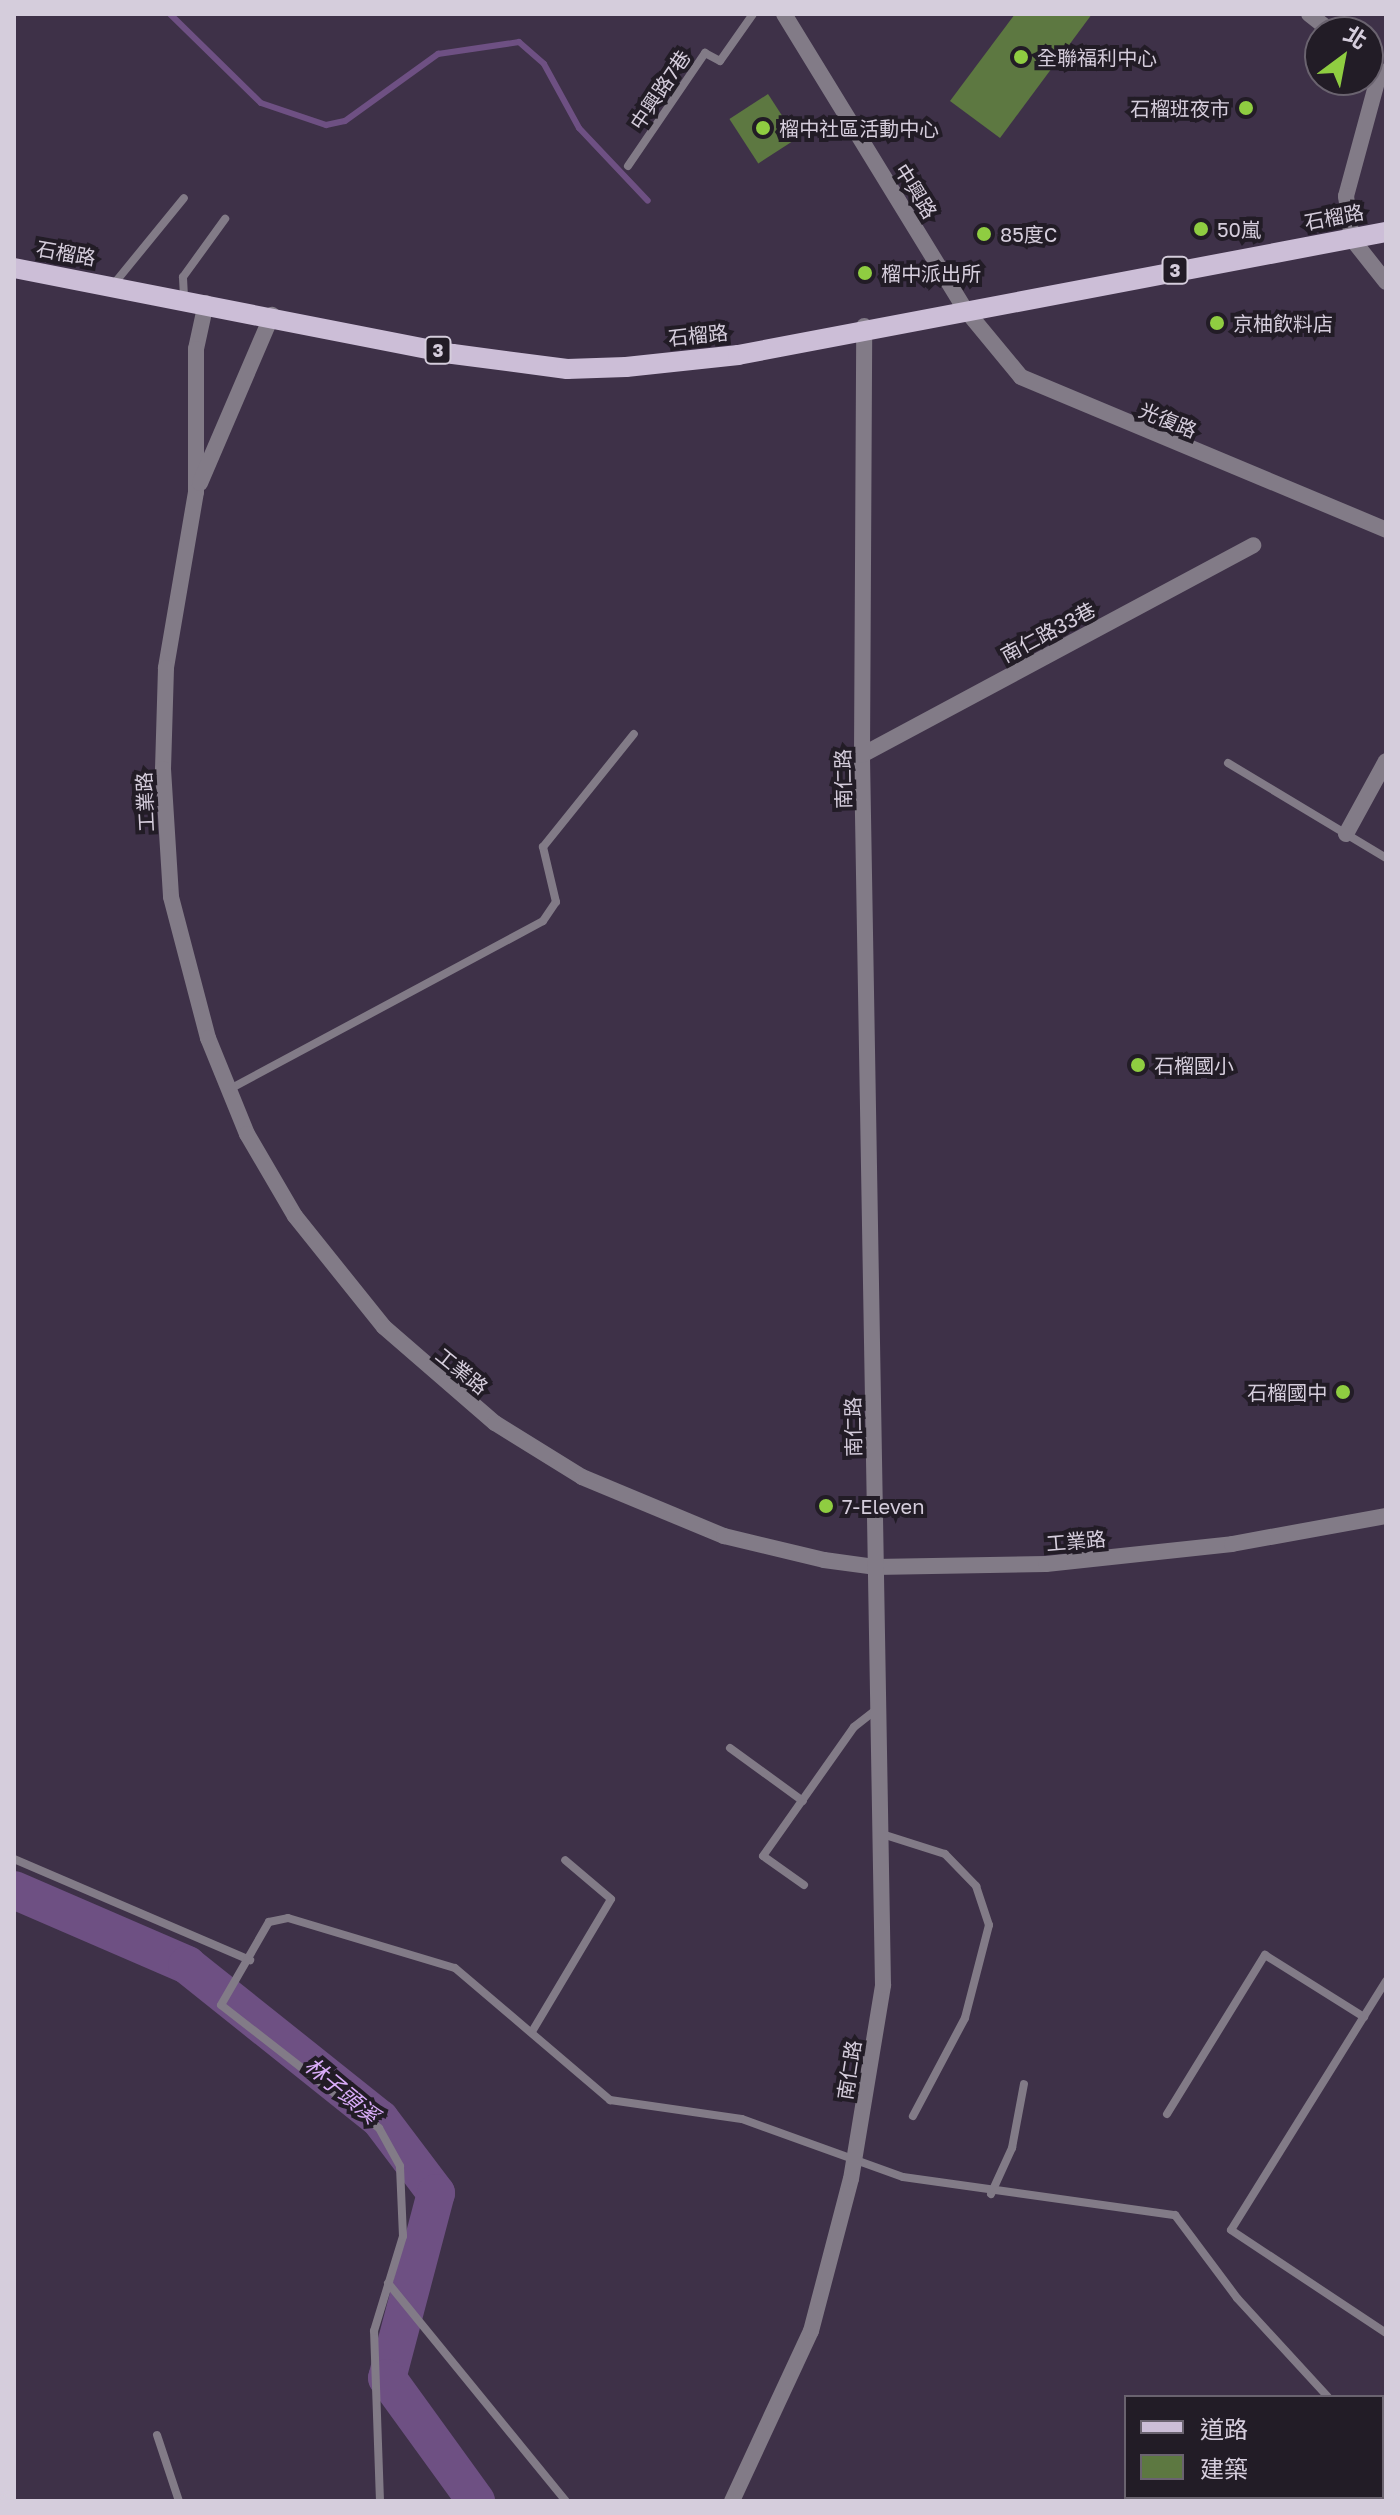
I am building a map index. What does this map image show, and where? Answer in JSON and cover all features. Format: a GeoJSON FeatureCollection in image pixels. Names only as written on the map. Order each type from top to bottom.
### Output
{"type":"FeatureCollection","features":[{"type":"Feature","properties":{"kind":"main road","name":"石榴路"},"geometry":{"type":"LineString","coordinates":[[14,268],[567,369],[738,355],[864,326],[1386,232]]}},
{"type":"Feature","properties":{"kind":"street","name":"中興路"},"geometry":{"type":"LineString","coordinates":[[784,14],[964,308]]}},
{"type":"Feature","properties":{"kind":"street"},"geometry":{"type":"LineString","coordinates":[[1373,96],[1346,196],[1352,239],[1386,282]]}},
{"type":"Feature","properties":{"kind":"street","name":"工業路"},"geometry":{"type":"LineString","coordinates":[[206,303],[196,349],[196,492],[166,668],[163,769],[171,897],[227,1091],[278,1189],[342,1279],[418,1360],[495,1423],[582,1477],[675,1520],[774,1550],[875,1567],[1146,1555],[1386,1516]]}},
{"type":"Feature","properties":{"kind":"street","name":"光復路"},"geometry":{"type":"LineString","coordinates":[[964,308],[1021,377],[1386,530]]}},
{"type":"Feature","properties":{"kind":"street","name":"工業路"},"geometry":{"type":"LineString","coordinates":[[196,492],[272,315]]}},
{"type":"Feature","properties":{"kind":"street","name":"南仁路"},"geometry":{"type":"LineString","coordinates":[[732,2501],[811,2331],[855,2155],[883,1985],[882,1705],[875,1567],[862,755],[864,326]]}},
{"type":"Feature","properties":{"kind":"street","name":"南仁路33巷"},"geometry":{"type":"LineString","coordinates":[[862,755],[1253,545]]}},
{"type":"Feature","properties":{"kind":"street"},"geometry":{"type":"LineString","coordinates":[[1346,834],[1386,761]]}},
{"type":"Feature","properties":{"kind":"lane","name":"中興路7巷"},"geometry":{"type":"LineString","coordinates":[[628,166],[705,53],[720,61],[753,14]]}},
{"type":"Feature","properties":{"kind":"lane"},"geometry":{"type":"LineString","coordinates":[[113,286],[127,259],[184,198]]}},
{"type":"Feature","properties":{"kind":"lane"},"geometry":{"type":"LineString","coordinates":[[184,297],[183,277],[225,219]]}},
{"type":"Feature","properties":{"kind":"lane"},"geometry":{"type":"LineString","coordinates":[[227,1091],[543,921],[556,902],[543,847],[634,734]]}},
{"type":"Feature","properties":{"kind":"lane"},"geometry":{"type":"LineString","coordinates":[[1228,763],[1386,858]]}},
{"type":"Feature","properties":{"kind":"lane"},"geometry":{"type":"LineString","coordinates":[[804,1885],[763,1856],[854,1727],[882,1705]]}},
{"type":"Feature","properties":{"kind":"lane"},"geometry":{"type":"LineString","coordinates":[[730,1748],[803,1801]]}},
{"type":"Feature","properties":{"kind":"lane"},"geometry":{"type":"LineString","coordinates":[[882,1834],[945,1854],[976,1886],[989,1925],[965,2018],[913,2116]]}},
{"type":"Feature","properties":{"kind":"lane"},"geometry":{"type":"LineString","coordinates":[[14,1859],[250,1960]]}},
{"type":"Feature","properties":{"kind":"lane"},"geometry":{"type":"LineString","coordinates":[[533,2030],[611,1899],[565,1860]]}},
{"type":"Feature","properties":{"kind":"lane"},"geometry":{"type":"LineString","coordinates":[[380,2501],[374,2331],[403,2236],[400,2166],[379,2128],[221,2005],[250,1960],[269,1922],[288,1918],[455,1968],[533,2030],[610,2100],[742,2119],[855,2155],[903,2177],[991,2194],[1175,2215],[1237,2298],[1326,2395]]}},
{"type":"Feature","properties":{"kind":"lane"},"geometry":{"type":"LineString","coordinates":[[1167,2114],[1265,1955],[1364,2017]]}},
{"type":"Feature","properties":{"kind":"lane"},"geometry":{"type":"LineString","coordinates":[[1386,1981],[1231,2230],[1386,2333]]}},
{"type":"Feature","properties":{"kind":"lane"},"geometry":{"type":"LineString","coordinates":[[991,2194],[1012,2148],[1024,2084]]}},
{"type":"Feature","properties":{"kind":"lane"},"geometry":{"type":"LineString","coordinates":[[388,2283],[566,2501]]}},
{"type":"Feature","properties":{"kind":"lane"},"geometry":{"type":"LineString","coordinates":[[157,2435],[179,2501]]}},
{"type":"Feature","properties":{"kind":"building","name":"全聯福利中心"},"geometry":{"type":"Polygon","coordinates":[[[1015,14],[1092,14],[1000,138],[950,101],[1015,14]]]}},
{"type":"Feature","properties":{"kind":"building","name":"榴中社區活動中心"},"geometry":{"type":"Polygon","coordinates":[[[768,94],[797,138],[758,164],[729,119],[768,94]]]}},
{"type":"Feature","properties":{"kind":"waterway"},"geometry":{"type":"LineString","coordinates":[[170,14],[261,103],[326,125],[345,121],[438,54],[519,42],[544,64],[579,128],[648,201]]}},
{"type":"Feature","properties":{"kind":"waterway","name":"林子頭溪"},"geometry":{"type":"LineString","coordinates":[[14,1890],[187,1965],[380,2119],[436,2193],[387,2378],[476,2501]]}},
{"type":"Feature","properties":{"kind":"place","name":"全聯福利中心"},"geometry":{"type":"Point","coordinates":[1021,57]}},
{"type":"Feature","properties":{"kind":"place","name":"石榴班夜市"},"geometry":{"type":"Point","coordinates":[1246,108]}},
{"type":"Feature","properties":{"kind":"place","name":"榴中社區活動中心"},"geometry":{"type":"Point","coordinates":[763,128]}},
{"type":"Feature","properties":{"kind":"place","name":"50嵐"},"geometry":{"type":"Point","coordinates":[1201,229]}},
{"type":"Feature","properties":{"kind":"place","name":"85度C"},"geometry":{"type":"Point","coordinates":[984,234]}},
{"type":"Feature","properties":{"kind":"place","name":"榴中派出所"},"geometry":{"type":"Point","coordinates":[865,273]}},
{"type":"Feature","properties":{"kind":"place","name":"京柚飲料店"},"geometry":{"type":"Point","coordinates":[1217,323]}},
{"type":"Feature","properties":{"kind":"place","name":"石榴國小"},"geometry":{"type":"Point","coordinates":[1138,1065]}},
{"type":"Feature","properties":{"kind":"place","name":"石榴國中"},"geometry":{"type":"Point","coordinates":[1343,1392]}},
{"type":"Feature","properties":{"kind":"place","name":"7-Eleven"},"geometry":{"type":"Point","coordinates":[826,1506]}}]}
